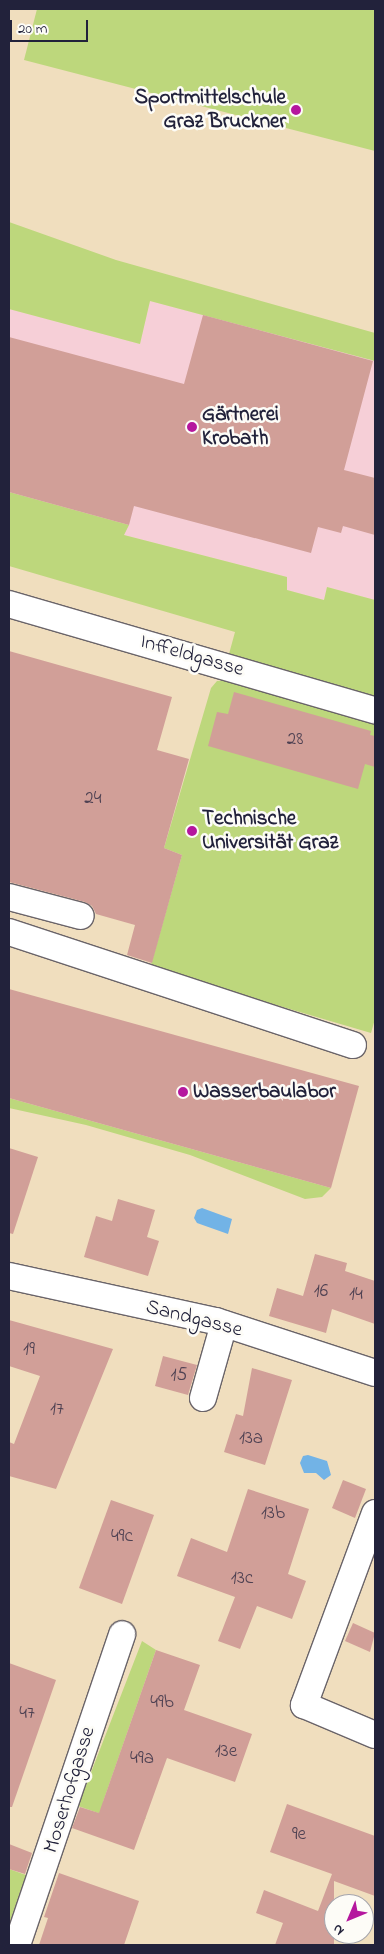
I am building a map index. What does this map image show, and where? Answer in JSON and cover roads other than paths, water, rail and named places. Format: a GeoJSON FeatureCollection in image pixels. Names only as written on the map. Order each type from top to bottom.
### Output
{"type":"FeatureCollection","features":[{"type":"Feature","properties":{"kind":"street","name":"Inffeldgasse"},"geometry":{"type":"LineString","coordinates":[[9,604],[375,710]]}},
{"type":"Feature","properties":{"kind":"street"},"geometry":{"type":"LineString","coordinates":[[9,897],[81,916]]}},
{"type":"Feature","properties":{"kind":"street"},"geometry":{"type":"LineString","coordinates":[[9,932],[353,1044]]}},
{"type":"Feature","properties":{"kind":"street","name":"Sandgasse"},"geometry":{"type":"LineString","coordinates":[[9,1276],[224,1324],[375,1373]]}},
{"type":"Feature","properties":{"kind":"street"},"geometry":{"type":"LineString","coordinates":[[203,1398],[224,1324]]}},
{"type":"Feature","properties":{"kind":"street"},"geometry":{"type":"LineString","coordinates":[[375,1513],[304,1705],[375,1735]]}},
{"type":"Feature","properties":{"kind":"street","name":"Moserhofgasse"},"geometry":{"type":"LineString","coordinates":[[17,1945],[122,1634]]}},
{"type":"Feature","properties":{"kind":"water"},"geometry":{"type":"Polygon","coordinates":[[[202,1208],[232,1219],[228,1234],[197,1223],[194,1218],[197,1210],[202,1208]]]}},
{"type":"Feature","properties":{"kind":"water"},"geometry":{"type":"Polygon","coordinates":[[[308,1455],[327,1461],[331,1475],[324,1480],[316,1473],[304,1473],[300,1463],[303,1456],[308,1455]]]}},
{"type":"Feature","properties":{"kind":"place","name":"Sportmittelschule Graz Bruckner"},"geometry":{"type":"Point","coordinates":[296,110]}},
{"type":"Feature","properties":{"kind":"place","name":"Gärtnerei Krobath"},"geometry":{"type":"Point","coordinates":[192,427]}},
{"type":"Feature","properties":{"kind":"place","name":"Technische Universität Graz"},"geometry":{"type":"Point","coordinates":[192,831]}},
{"type":"Feature","properties":{"kind":"place","name":"Wasserbaulabor"},"geometry":{"type":"Point","coordinates":[183,1092]}}]}
